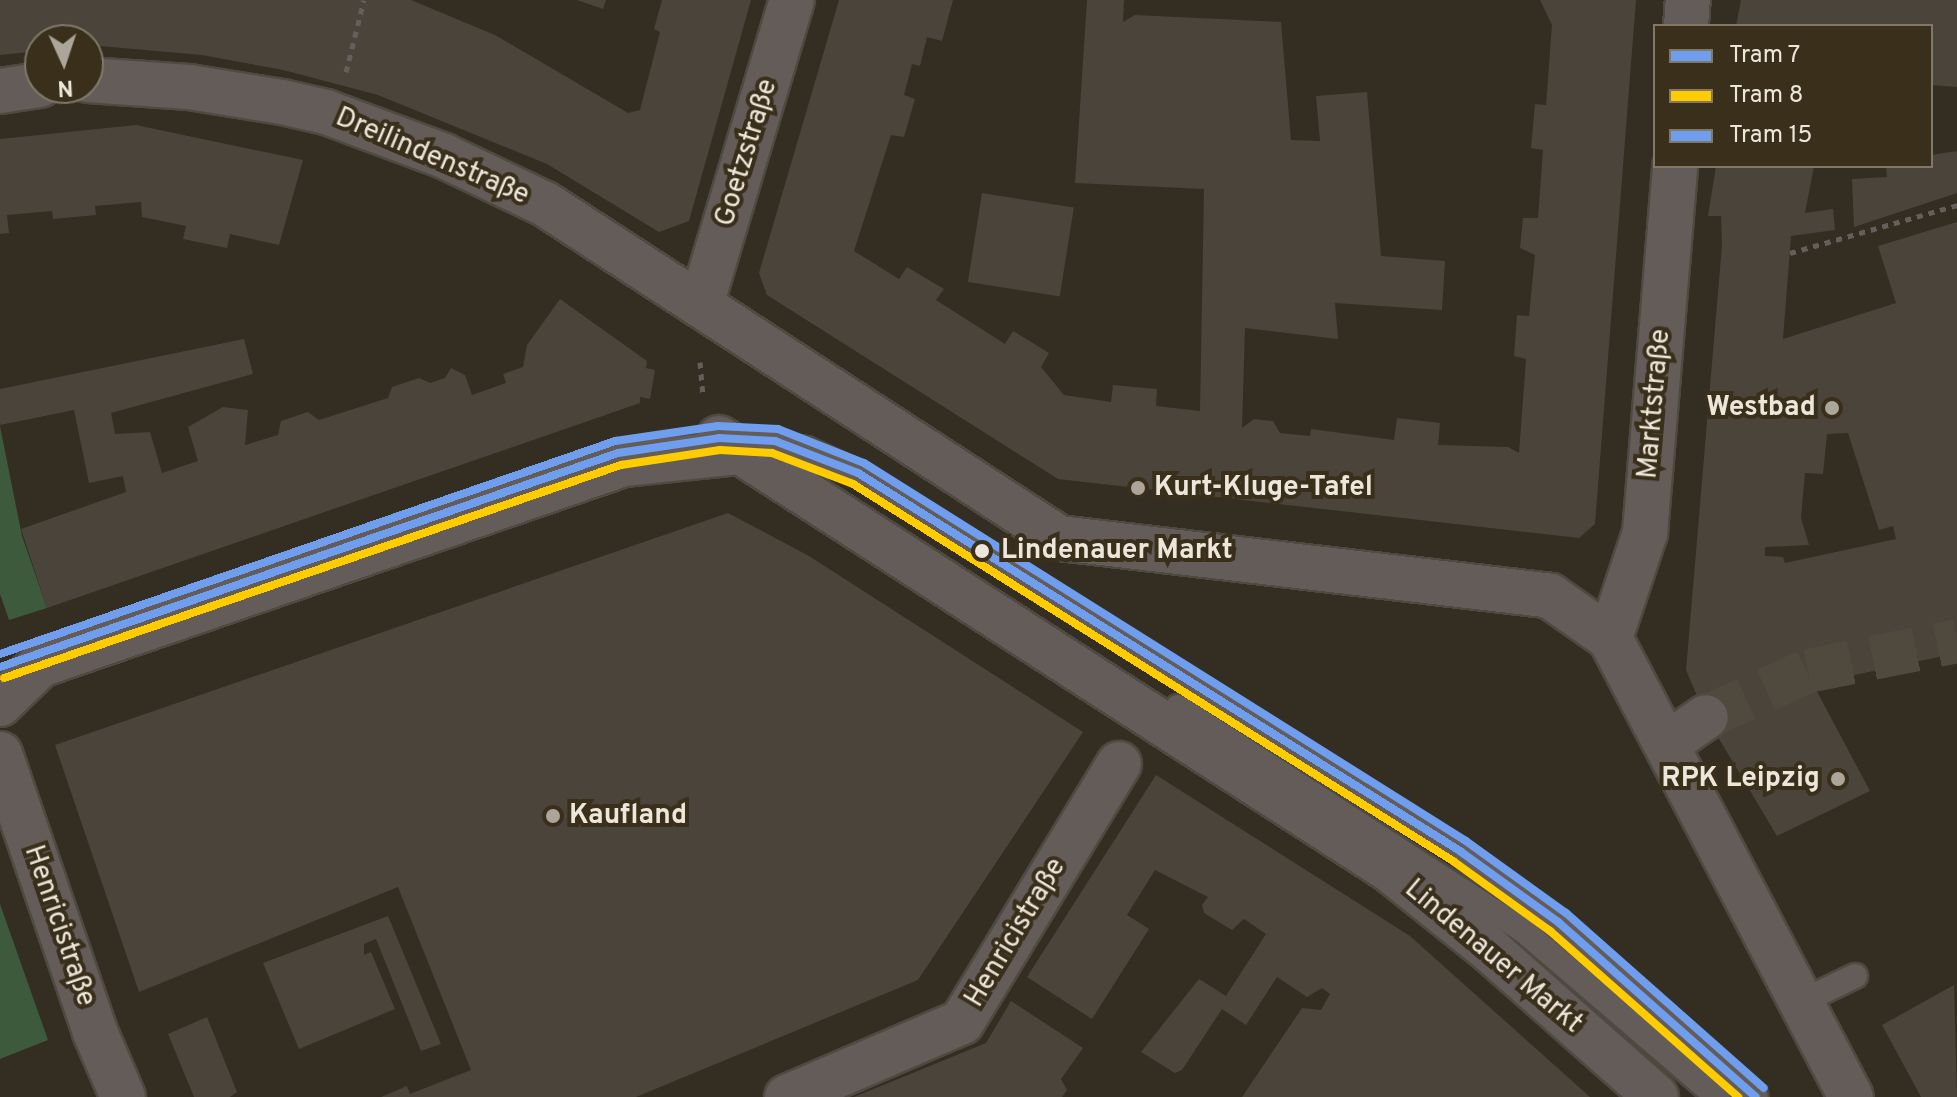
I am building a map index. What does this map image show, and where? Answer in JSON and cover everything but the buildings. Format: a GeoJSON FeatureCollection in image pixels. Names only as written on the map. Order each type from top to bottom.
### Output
{"type":"FeatureCollection","features":[{"type":"Feature","properties":{"kind":"street","name":"Goetzstraße"},"geometry":{"type":"LineString","coordinates":[[701,305],[792,0]]}},
{"type":"Feature","properties":{"kind":"street"},"geometry":{"type":"LineString","coordinates":[[1686,24],[1688,0]]}},
{"type":"Feature","properties":{"kind":"street","name":"Dreilindenstraße"},"geometry":{"type":"LineString","coordinates":[[104,81],[213,90],[335,116],[444,156],[545,204],[701,305]]}},
{"type":"Feature","properties":{"kind":"street"},"geometry":{"type":"LineString","coordinates":[[0,91],[24,87]]}},
{"type":"Feature","properties":{"kind":"street","name":"Marktstraße"},"geometry":{"type":"LineString","coordinates":[[1610,638],[1645,533],[1675,168]]}},
{"type":"Feature","properties":{"kind":"street"},"geometry":{"type":"LineString","coordinates":[[701,305],[1059,538],[1550,596],[1610,638],[1851,1097]]}},
{"type":"Feature","properties":{"kind":"street"},"geometry":{"type":"LineString","coordinates":[[0,704],[13,665],[624,464],[676,454],[742,453]]}},
{"type":"Feature","properties":{"kind":"street","name":"Lindenauer Markt"},"geometry":{"type":"LineString","coordinates":[[742,453],[847,516],[1390,870],[1489,949],[1656,1097]]}},
{"type":"Feature","properties":{"kind":"street"},"geometry":{"type":"LineString","coordinates":[[1667,744],[1706,717]]}},
{"type":"Feature","properties":{"kind":"street","name":"Henricistraße"},"geometry":{"type":"LineString","coordinates":[[0,754],[95,1032],[123,1097]]}},
{"type":"Feature","properties":{"kind":"street","name":"Henricistraße"},"geometry":{"type":"LineString","coordinates":[[794,1096],[962,1022],[1119,764]]}},
{"type":"Feature","properties":{"kind":"lane"},"geometry":{"type":"LineString","coordinates":[[742,453],[806,449],[858,473],[1460,851],[1558,922],[1756,1097]]}},
{"type":"Feature","properties":{"kind":"lane"},"geometry":{"type":"LineString","coordinates":[[742,453],[853,502],[1443,875],[1570,967],[1718,1097]]}},
{"type":"Feature","properties":{"kind":"lane"},"geometry":{"type":"LineString","coordinates":[[0,687],[13,665]]}},
{"type":"Feature","properties":{"kind":"lane"},"geometry":{"type":"LineString","coordinates":[[1801,1002],[1855,976]]}},
{"type":"Feature","properties":{"kind":"path"},"geometry":{"type":"LineString","coordinates":[[335,116],[364,0]]}},
{"type":"Feature","properties":{"kind":"path"},"geometry":{"type":"LineString","coordinates":[[1790,253],[1957,205]]}},
{"type":"Feature","properties":{"kind":"path"},"geometry":{"type":"LineString","coordinates":[[701,305],[698,348],[704,406],[742,453]]}},
{"type":"Feature","properties":{"kind":"green space"},"geometry":{"type":"Polygon","coordinates":[[[0,426],[22,536],[47,608],[9,620],[0,594],[0,426]]]}},
{"type":"Feature","properties":{"kind":"green space"},"geometry":{"type":"Polygon","coordinates":[[[0,904],[48,1040],[0,1059],[0,904]]]}},
{"type":"Feature","properties":{"kind":"tunnel"},"geometry":{"type":"LineString","coordinates":[[1706,717],[1808,671],[1957,641]]}},
{"type":"Feature","properties":{"kind":"tram line","name":"15"},"geometry":{"type":"LineString","coordinates":[[0,654],[615,441],[718,426],[778,429],[864,463],[1466,841],[1566,913],[1764,1088]]}},
{"type":"Feature","properties":{"kind":"tram line","name":"7"},"geometry":{"type":"LineString","coordinates":[[0,667],[618,453],[719,438],[775,441],[858,473],[1460,851],[1558,922],[1756,1097]]}},
{"type":"Feature","properties":{"kind":"tram line","name":"8"},"geometry":{"type":"LineString","coordinates":[[4,678],[621,465],[720,450],[772,453],[853,484],[1453,861],[1550,931],[1738,1097]]}},
{"type":"Feature","properties":{"kind":"place","name":"Westbad"},"geometry":{"type":"Point","coordinates":[1832,408]}},
{"type":"Feature","properties":{"kind":"place","name":"Kurt-Kluge-Tafel"},"geometry":{"type":"Point","coordinates":[1138,488]}},
{"type":"Feature","properties":{"kind":"place","name":"Lindenauer Markt"},"geometry":{"type":"Point","coordinates":[982,551]}},
{"type":"Feature","properties":{"kind":"place","name":"RPK Leipzig"},"geometry":{"type":"Point","coordinates":[1838,779]}},
{"type":"Feature","properties":{"kind":"place","name":"Kaufland"},"geometry":{"type":"Point","coordinates":[553,816]}}]}
